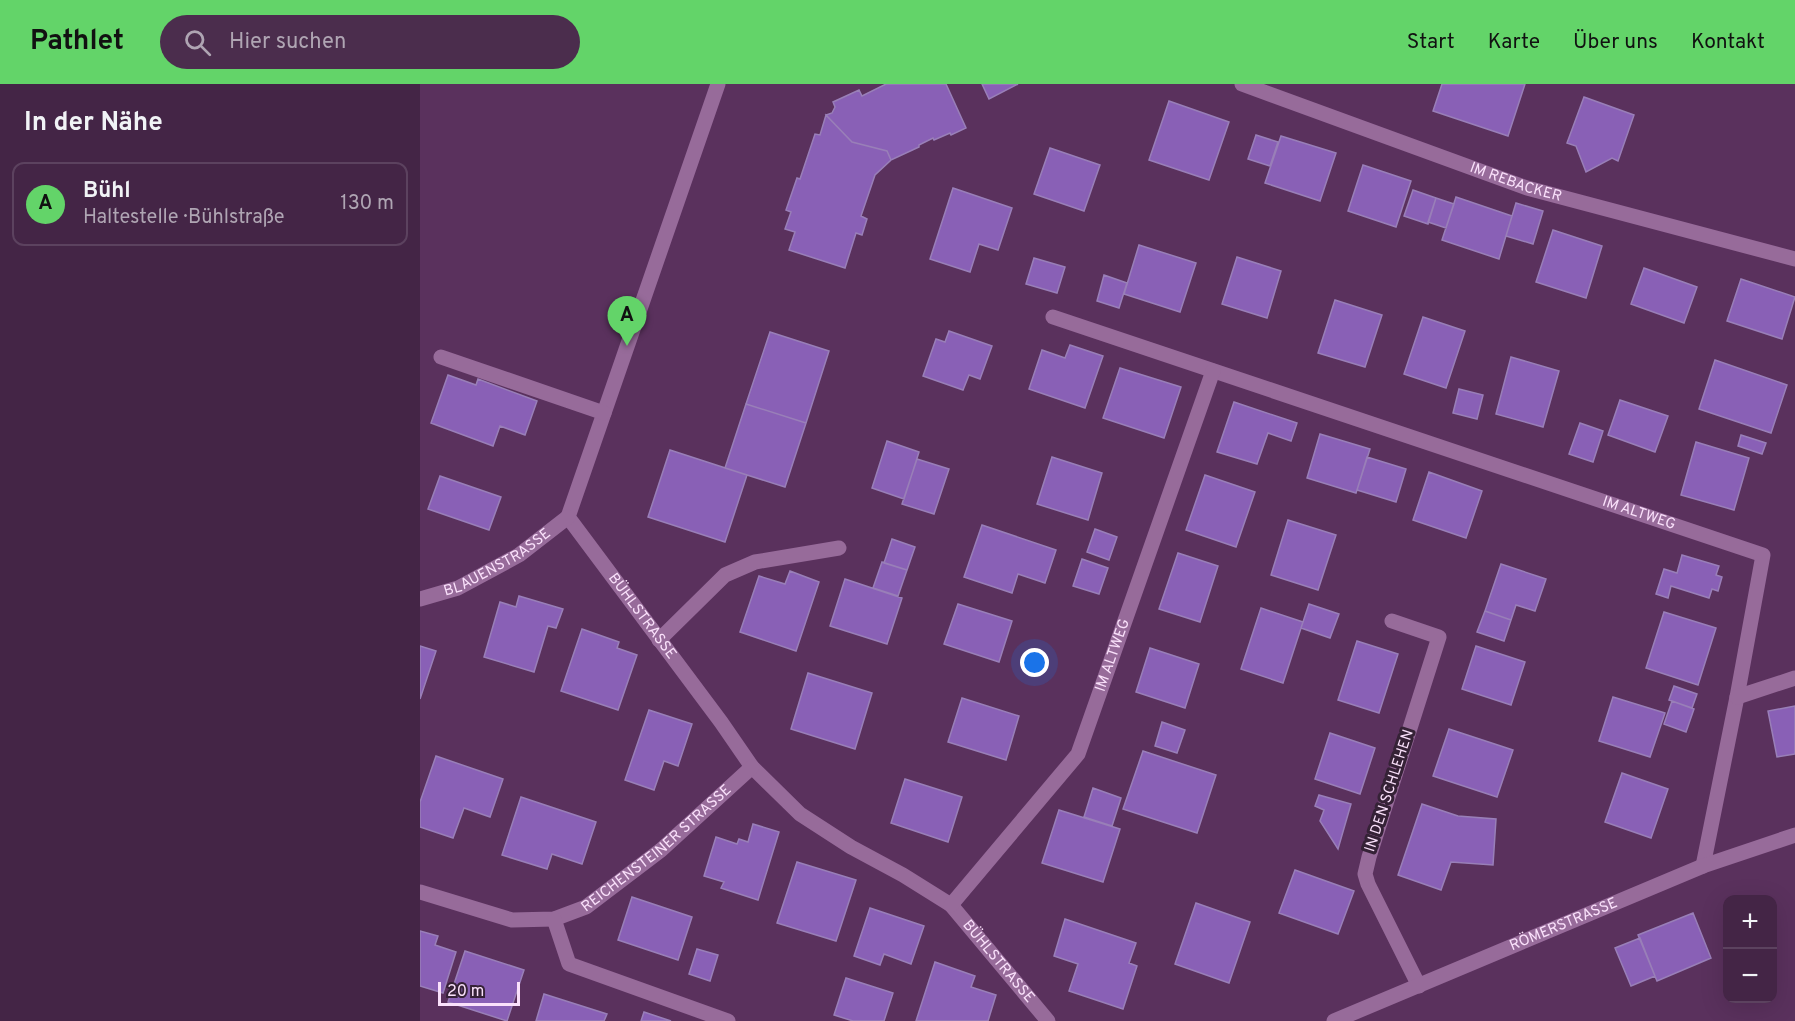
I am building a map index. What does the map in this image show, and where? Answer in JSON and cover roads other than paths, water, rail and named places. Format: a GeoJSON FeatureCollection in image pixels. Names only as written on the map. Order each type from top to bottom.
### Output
{"type":"FeatureCollection","features":[{"type":"Feature","properties":{"kind":"street"},"geometry":{"type":"LineString","coordinates":[[568,517],[718,84]]}},
{"type":"Feature","properties":{"kind":"street","name":"IM REBACKER"},"geometry":{"type":"LineString","coordinates":[[1242,84],[1527,188],[1795,259]]}},
{"type":"Feature","properties":{"kind":"street","name":"IM ALTWEG"},"geometry":{"type":"LineString","coordinates":[[1053,317],[1763,555],[1703,866]]}},
{"type":"Feature","properties":{"kind":"street"},"geometry":{"type":"LineString","coordinates":[[441,357],[604,413]]}},
{"type":"Feature","properties":{"kind":"street","name":"IM ALTWEG"},"geometry":{"type":"LineString","coordinates":[[951,905],[1078,754],[1213,371]]}},
{"type":"Feature","properties":{"kind":"street","name":"BÜHLSTRASSE"},"geometry":{"type":"LineString","coordinates":[[568,517],[752,767],[800,814],[851,847],[903,875],[951,905],[1048,1021]]}},
{"type":"Feature","properties":{"kind":"street","name":"BLAUENSTRASSE"},"geometry":{"type":"LineString","coordinates":[[420,600],[458,588],[519,555],[568,517]]}},
{"type":"Feature","properties":{"kind":"street"},"geometry":{"type":"LineString","coordinates":[[659,640],[725,575],[755,562],[839,548]]}},
{"type":"Feature","properties":{"kind":"street","name":"IN DEN SCHLEHEN"},"geometry":{"type":"LineString","coordinates":[[1392,621],[1439,637],[1365,874],[1419,986]]}},
{"type":"Feature","properties":{"kind":"street"},"geometry":{"type":"LineString","coordinates":[[1737,697],[1795,678]]}},
{"type":"Feature","properties":{"kind":"street","name":"REICHENSTEINER STRASSE"},"geometry":{"type":"LineString","coordinates":[[420,892],[512,920],[554,919],[586,907],[661,850],[752,767]]}},
{"type":"Feature","properties":{"kind":"street","name":"RÖMERSTRASSE"},"geometry":{"type":"LineString","coordinates":[[1334,1021],[1703,866],[1795,835]]}},
{"type":"Feature","properties":{"kind":"street"},"geometry":{"type":"LineString","coordinates":[[554,919],[569,964],[728,1021]]}},
{"type":"Feature","properties":{"kind":"place","name":"Bühl"},"geometry":{"type":"Point","coordinates":[627,346]}}]}
